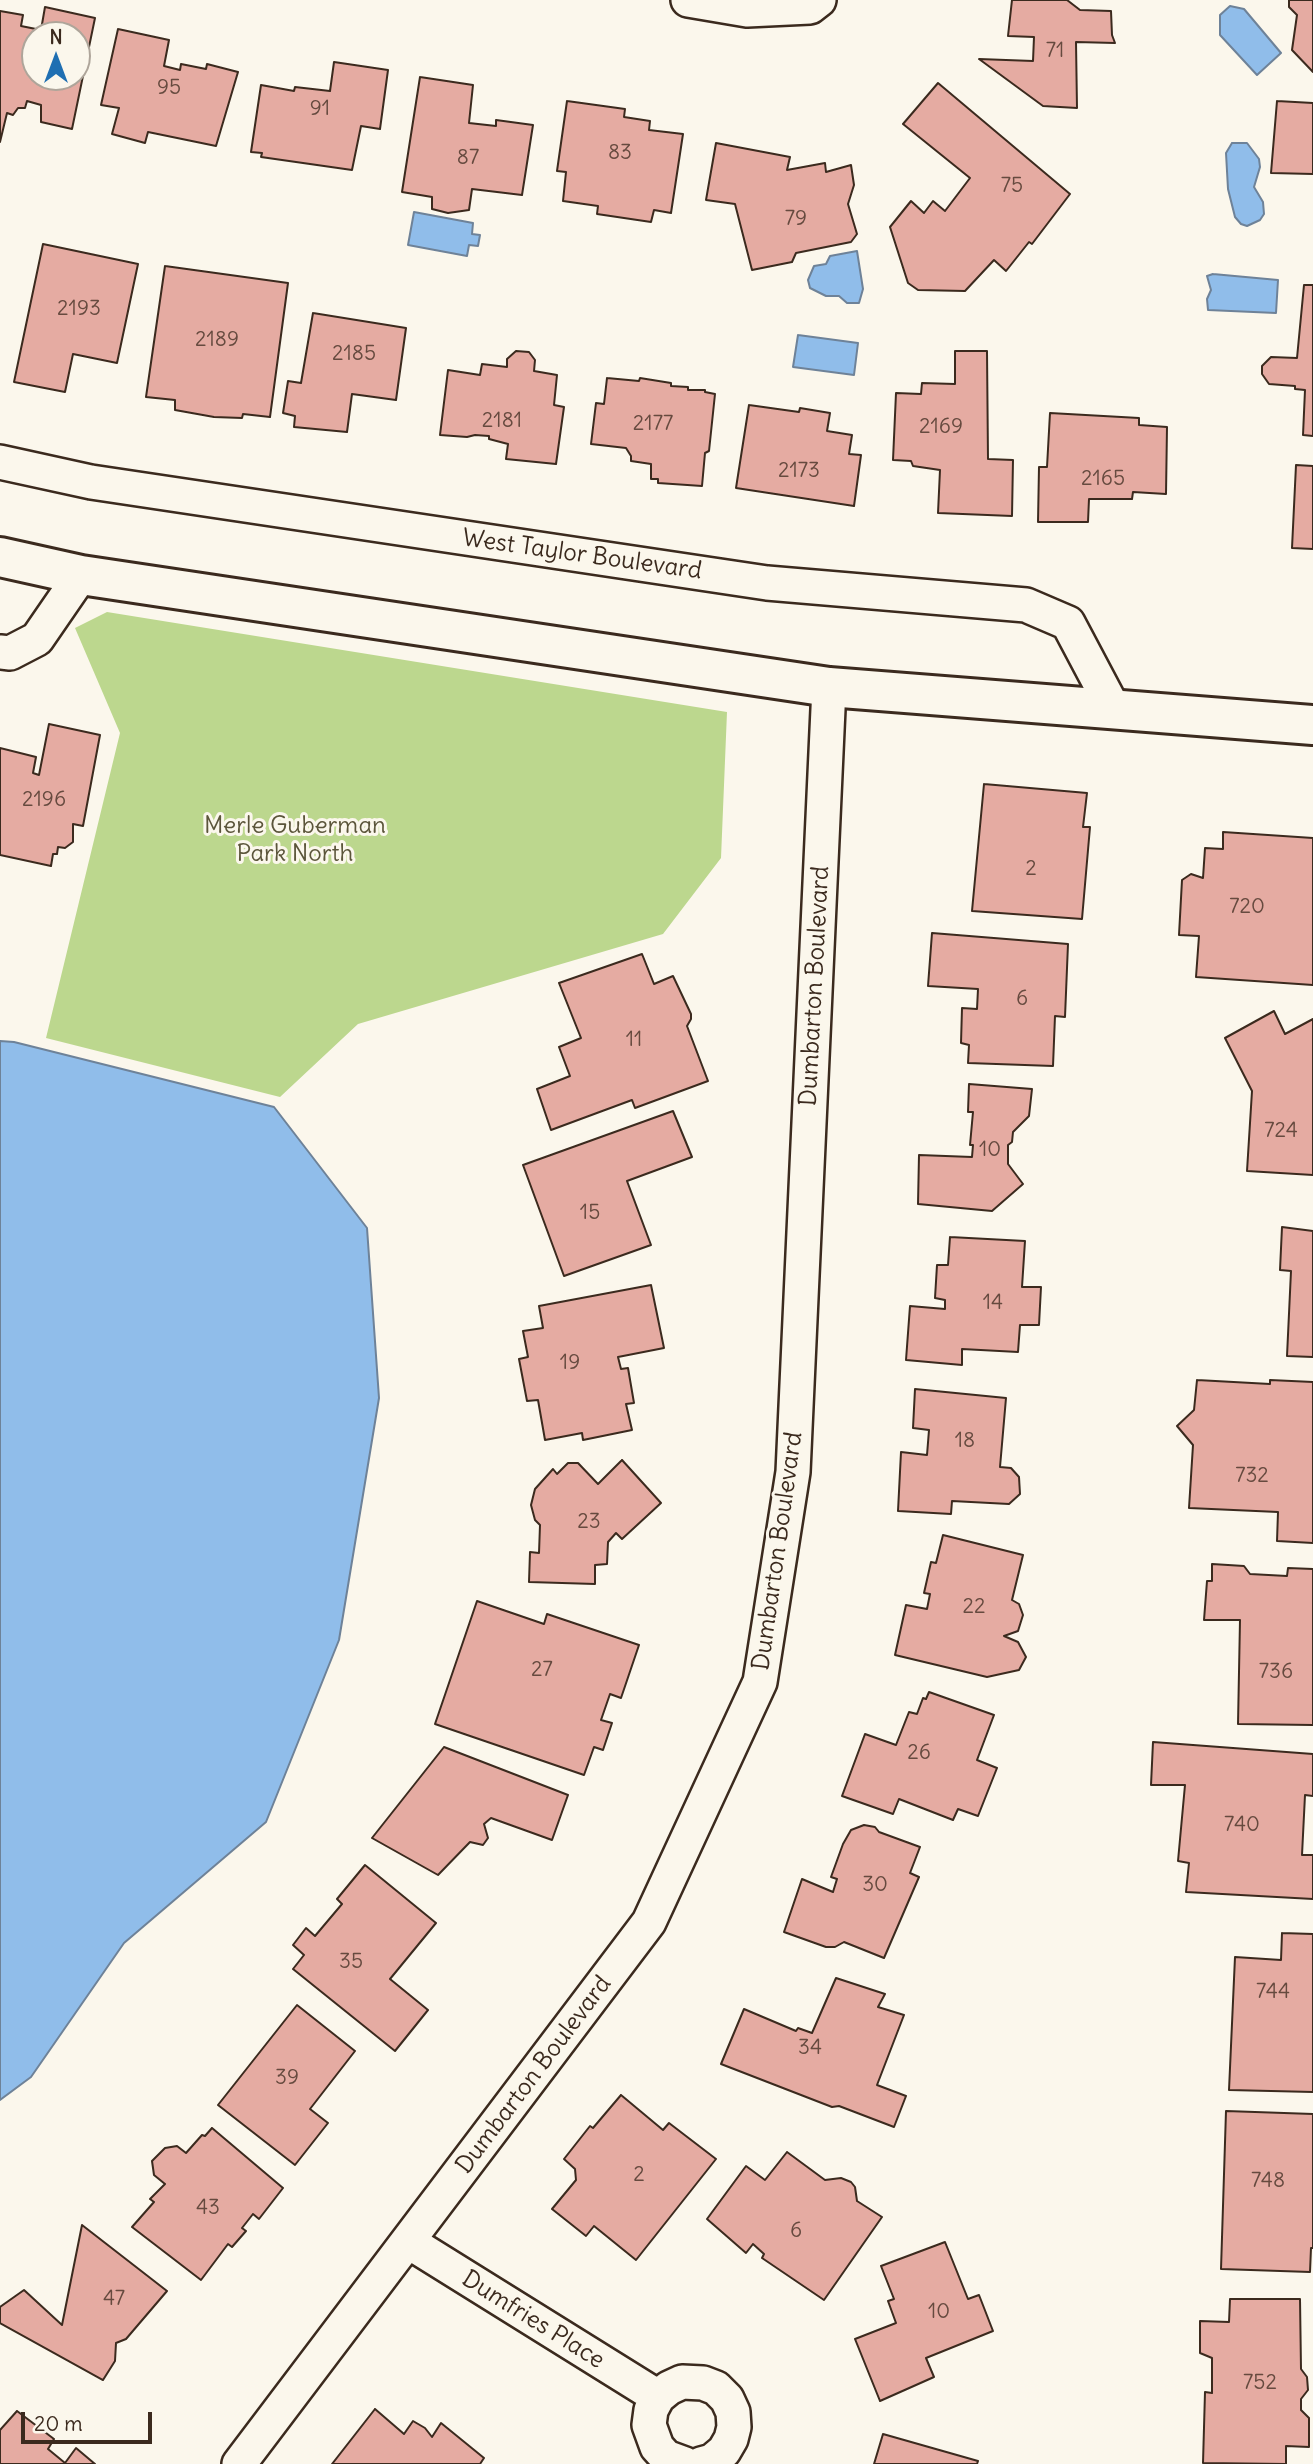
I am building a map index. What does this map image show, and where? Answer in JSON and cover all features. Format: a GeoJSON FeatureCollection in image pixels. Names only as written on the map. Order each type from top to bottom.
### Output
{"type":"FeatureCollection","features":[{"type":"Feature","properties":{"kind":"street"},"geometry":{"type":"LineString","coordinates":[[688,0],[747,10],[810,7],[818,0]]}},
{"type":"Feature","properties":{"kind":"street","name":"West Taylor Boulevard"},"geometry":{"type":"LineString","coordinates":[[0,462],[91,482],[767,583],[1026,605],[1068,623],[1113,708]]}},
{"type":"Feature","properties":{"kind":"street"},"geometry":{"type":"LineString","coordinates":[[0,557],[80,575],[829,687],[1313,725]]}},
{"type":"Feature","properties":{"kind":"street"},"geometry":{"type":"LineString","coordinates":[[0,652],[10,653],[37,639],[80,575]]}},
{"type":"Feature","properties":{"kind":"street","name":"Dumbarton Boulevard"},"geometry":{"type":"LineString","coordinates":[[239,2464],[649,1922],[760,1682],[793,1472],[829,687]]}},
{"type":"Feature","properties":{"kind":"street","name":"Dumfries Place"},"geometry":{"type":"LineString","coordinates":[[409,2242],[658,2397]]}},
{"type":"Feature","properties":{"kind":"street"},"geometry":{"type":"LineString","coordinates":[[685,2464],[666,2457],[650,2433],[651,2410],[658,2397],[682,2382],[703,2382],[716,2388],[727,2399],[733,2412],[734,2427],[724,2451],[712,2461],[701,2464]]}},
{"type":"Feature","properties":{"kind":"green space","name":"Merle Guberman Park North"},"geometry":{"type":"Polygon","coordinates":[[[107,612],[727,712],[721,858],[663,934],[358,1024],[280,1097],[46,1038],[120,733],[75,628],[107,612]]]}},
{"type":"Feature","properties":{"kind":"water"},"geometry":{"type":"Polygon","coordinates":[[[1230,6],[1244,9],[1281,53],[1257,75],[1220,35],[1220,15],[1230,6]]]}},
{"type":"Feature","properties":{"kind":"water"},"geometry":{"type":"Polygon","coordinates":[[[1232,143],[1247,143],[1259,159],[1260,167],[1254,187],[1263,202],[1264,214],[1260,220],[1247,226],[1235,217],[1228,189],[1226,153],[1232,143]]]}},
{"type":"Feature","properties":{"kind":"water"},"geometry":{"type":"Polygon","coordinates":[[[414,212],[473,223],[472,234],[480,235],[478,246],[469,245],[467,256],[408,245],[414,212]]]}},
{"type":"Feature","properties":{"kind":"water"},"geometry":{"type":"Polygon","coordinates":[[[857,251],[863,289],[859,303],[847,303],[839,296],[826,296],[810,288],[808,280],[814,266],[826,264],[830,256],[857,251]]]}},
{"type":"Feature","properties":{"kind":"water"},"geometry":{"type":"Polygon","coordinates":[[[1213,274],[1278,280],[1276,313],[1208,310],[1207,299],[1211,290],[1207,276],[1213,274]]]}},
{"type":"Feature","properties":{"kind":"water"},"geometry":{"type":"Polygon","coordinates":[[[798,335],[858,343],[854,375],[793,367],[798,335]]]}},
{"type":"Feature","properties":{"kind":"water"},"geometry":{"type":"Polygon","coordinates":[[[0,1041],[14,1042],[274,1107],[367,1228],[379,1398],[339,1640],[266,1822],[124,1943],[31,2077],[0,2100],[0,1041]]]}},
{"type":"Feature","properties":{"kind":"building"},"geometry":{"type":"Polygon","coordinates":[[[1012,0],[1067,0],[1080,10],[1111,11],[1115,43],[1076,42],[1077,108],[1043,106],[979,59],[1033,61],[1034,37],[1008,36],[1012,0]]]}},
{"type":"Feature","properties":{"kind":"building"},"geometry":{"type":"Polygon","coordinates":[[[1289,0],[1313,0],[1313,72],[1292,50],[1297,15],[1289,7],[1289,0]]]}},
{"type":"Feature","properties":{"kind":"building"},"geometry":{"type":"Polygon","coordinates":[[[45,7],[95,18],[91,37],[91,21],[43,21],[45,7]]]}},
{"type":"Feature","properties":{"kind":"building"},"geometry":{"type":"Polygon","coordinates":[[[0,11],[23,15],[21,91],[80,91],[72,129],[41,122],[41,105],[27,101],[25,108],[18,108],[13,115],[7,113],[0,142],[0,11]]]}},
{"type":"Feature","properties":{"kind":"building"},"geometry":{"type":"Polygon","coordinates":[[[118,29],[169,40],[164,66],[180,70],[181,64],[206,69],[207,64],[238,72],[216,146],[148,132],[145,143],[112,134],[119,108],[101,105],[118,29]]]}},
{"type":"Feature","properties":{"kind":"building"},"geometry":{"type":"Polygon","coordinates":[[[334,62],[388,70],[380,129],[361,126],[352,170],[261,157],[262,153],[251,152],[261,85],[294,91],[295,87],[330,91],[334,62]]]}},
{"type":"Feature","properties":{"kind":"building"},"geometry":{"type":"Polygon","coordinates":[[[420,77],[473,85],[469,123],[496,126],[496,120],[533,125],[522,195],[472,189],[469,210],[448,213],[432,209],[432,197],[402,192],[420,77]]]}},
{"type":"Feature","properties":{"kind":"building"},"geometry":{"type":"Polygon","coordinates":[[[938,83],[1070,194],[1032,244],[1029,242],[1006,271],[994,260],[965,291],[918,290],[908,283],[890,227],[911,201],[924,213],[933,201],[945,211],[970,178],[903,124],[938,83]]]}},
{"type":"Feature","properties":{"kind":"building"},"geometry":{"type":"Polygon","coordinates":[[[567,101],[625,109],[624,117],[650,121],[649,130],[683,134],[671,213],[654,210],[651,222],[597,214],[598,206],[563,201],[566,172],[557,171],[567,101]]]}},
{"type":"Feature","properties":{"kind":"building"},"geometry":{"type":"Polygon","coordinates":[[[1277,101],[1313,103],[1313,174],[1271,173],[1277,101]]]}},
{"type":"Feature","properties":{"kind":"building"},"geometry":{"type":"Polygon","coordinates":[[[716,143],[790,157],[787,170],[825,163],[826,172],[851,165],[854,185],[848,204],[857,234],[851,242],[796,253],[792,262],[752,270],[735,204],[706,200],[716,143]]]}},
{"type":"Feature","properties":{"kind":"building"},"geometry":{"type":"Polygon","coordinates":[[[43,244],[138,264],[117,363],[73,354],[65,392],[14,382],[43,244]]]}},
{"type":"Feature","properties":{"kind":"building"},"geometry":{"type":"Polygon","coordinates":[[[165,266],[288,283],[270,417],[243,414],[242,418],[214,417],[175,410],[175,400],[146,397],[165,266]]]}},
{"type":"Feature","properties":{"kind":"building"},"geometry":{"type":"Polygon","coordinates":[[[1304,285],[1313,285],[1313,436],[1303,435],[1305,390],[1295,389],[1295,386],[1269,384],[1262,374],[1262,366],[1271,357],[1297,358],[1304,285]]]}},
{"type":"Feature","properties":{"kind":"building"},"geometry":{"type":"Polygon","coordinates":[[[313,313],[406,328],[396,400],[352,394],[347,432],[294,427],[295,416],[283,413],[288,381],[301,383],[313,313]]]}},
{"type":"Feature","properties":{"kind":"building"},"geometry":{"type":"Polygon","coordinates":[[[516,351],[529,352],[535,360],[534,371],[557,375],[554,405],[564,407],[556,464],[506,459],[508,444],[489,439],[489,436],[440,435],[448,370],[480,375],[482,364],[507,367],[507,359],[516,351]]]}},
{"type":"Feature","properties":{"kind":"building"},"geometry":{"type":"Polygon","coordinates":[[[955,351],[987,351],[988,459],[1013,460],[1012,516],[938,513],[940,470],[913,466],[911,461],[893,460],[896,393],[921,394],[922,383],[955,384],[955,351]]]}},
{"type":"Feature","properties":{"kind":"building"},"geometry":{"type":"Polygon","coordinates":[[[607,378],[639,381],[640,378],[715,394],[702,486],[658,483],[658,479],[651,479],[651,464],[631,461],[626,448],[591,444],[596,403],[604,404],[607,378]]]}},
{"type":"Feature","properties":{"kind":"building"},"geometry":{"type":"Polygon","coordinates":[[[749,405],[830,413],[827,431],[852,435],[849,454],[861,455],[854,506],[736,488],[749,405]]]}},
{"type":"Feature","properties":{"kind":"building"},"geometry":{"type":"Polygon","coordinates":[[[1050,413],[1139,418],[1139,425],[1167,427],[1166,494],[1133,492],[1132,499],[1089,499],[1088,522],[1038,522],[1039,467],[1047,467],[1050,413]]]}},
{"type":"Feature","properties":{"kind":"building"},"geometry":{"type":"Polygon","coordinates":[[[1296,465],[1313,466],[1313,549],[1292,548],[1296,465]]]}},
{"type":"Feature","properties":{"kind":"building"},"geometry":{"type":"Polygon","coordinates":[[[49,724],[100,735],[83,826],[73,824],[73,842],[65,848],[58,847],[57,854],[53,854],[51,866],[0,855],[0,748],[36,757],[33,773],[39,775],[49,724]]]}},
{"type":"Feature","properties":{"kind":"building"},"geometry":{"type":"Polygon","coordinates":[[[984,784],[1087,793],[1083,827],[1090,827],[1082,919],[972,911],[984,784]]]}},
{"type":"Feature","properties":{"kind":"building"},"geometry":{"type":"Polygon","coordinates":[[[1223,832],[1313,838],[1313,985],[1196,977],[1199,936],[1179,935],[1182,880],[1191,874],[1203,878],[1205,848],[1223,849],[1223,832]]]}},
{"type":"Feature","properties":{"kind":"building"},"geometry":{"type":"Polygon","coordinates":[[[932,933],[1068,944],[1065,1017],[1055,1016],[1053,1066],[968,1063],[969,1045],[961,1043],[962,1008],[977,1009],[978,989],[928,986],[932,933]]]}},
{"type":"Feature","properties":{"kind":"building"},"geometry":{"type":"Polygon","coordinates":[[[642,954],[654,984],[673,976],[691,1014],[687,1026],[708,1081],[635,1108],[632,1100],[551,1130],[537,1089],[570,1076],[559,1047],[581,1038],[559,983],[642,954]]]}},
{"type":"Feature","properties":{"kind":"building"},"geometry":{"type":"Polygon","coordinates":[[[1274,1011],[1285,1034],[1313,1019],[1313,1175],[1247,1171],[1252,1091],[1225,1038],[1274,1011]]]}},
{"type":"Feature","properties":{"kind":"building"},"geometry":{"type":"Polygon","coordinates":[[[969,1084],[1032,1089],[1029,1116],[1013,1132],[1012,1142],[1008,1145],[1008,1164],[1023,1184],[992,1211],[918,1204],[919,1155],[972,1157],[973,1145],[970,1145],[973,1112],[968,1112],[969,1084]]]}},
{"type":"Feature","properties":{"kind":"building"},"geometry":{"type":"Polygon","coordinates":[[[673,1111],[692,1157],[627,1181],[651,1245],[564,1276],[523,1165],[673,1111]]]}},
{"type":"Feature","properties":{"kind":"building"},"geometry":{"type":"Polygon","coordinates":[[[1282,1227],[1313,1231],[1313,1357],[1287,1356],[1291,1271],[1280,1270],[1282,1227]]]}},
{"type":"Feature","properties":{"kind":"building"},"geometry":{"type":"Polygon","coordinates":[[[950,1237],[1025,1241],[1022,1287],[1041,1287],[1039,1325],[1020,1325],[1018,1352],[962,1349],[962,1365],[906,1360],[910,1306],[945,1309],[945,1300],[935,1298],[937,1265],[948,1265],[950,1237]]]}},
{"type":"Feature","properties":{"kind":"building"},"geometry":{"type":"Polygon","coordinates":[[[651,1285],[664,1348],[618,1357],[621,1369],[628,1368],[634,1403],[626,1404],[632,1430],[583,1440],[582,1433],[545,1440],[538,1400],[527,1401],[519,1359],[528,1357],[523,1331],[543,1328],[539,1306],[651,1285]]]}},
{"type":"Feature","properties":{"kind":"building"},"geometry":{"type":"Polygon","coordinates":[[[1197,1380],[1270,1384],[1270,1380],[1313,1382],[1313,1543],[1277,1541],[1278,1512],[1189,1508],[1193,1445],[1177,1426],[1194,1410],[1197,1380]]]}},
{"type":"Feature","properties":{"kind":"building"},"geometry":{"type":"Polygon","coordinates":[[[915,1389],[1006,1398],[1000,1467],[1011,1468],[1019,1477],[1020,1494],[1009,1504],[952,1501],[951,1514],[898,1511],[901,1452],[927,1455],[929,1430],[913,1428],[915,1389]]]}},
{"type":"Feature","properties":{"kind":"building"},"geometry":{"type":"Polygon","coordinates":[[[622,1460],[661,1503],[622,1539],[616,1533],[608,1542],[607,1564],[595,1565],[595,1584],[529,1582],[530,1552],[539,1553],[540,1525],[535,1520],[531,1505],[535,1489],[553,1469],[557,1474],[568,1463],[578,1463],[598,1484],[622,1460]]]}},
{"type":"Feature","properties":{"kind":"building"},"geometry":{"type":"Polygon","coordinates":[[[943,1535],[1023,1555],[1012,1600],[1019,1604],[1023,1615],[1018,1631],[1004,1636],[1018,1642],[1026,1657],[1019,1670],[987,1677],[895,1655],[906,1605],[927,1609],[930,1594],[924,1593],[931,1562],[936,1563],[943,1535]]]}},
{"type":"Feature","properties":{"kind":"building"},"geometry":{"type":"Polygon","coordinates":[[[1212,1564],[1244,1566],[1250,1574],[1287,1576],[1288,1568],[1313,1569],[1313,1725],[1238,1724],[1240,1620],[1204,1620],[1207,1581],[1212,1581],[1212,1564]]]}},
{"type":"Feature","properties":{"kind":"building"},"geometry":{"type":"Polygon","coordinates":[[[477,1601],[544,1624],[547,1614],[639,1645],[621,1698],[610,1694],[601,1720],[612,1723],[603,1750],[594,1747],[584,1775],[435,1724],[477,1601]]]}},
{"type":"Feature","properties":{"kind":"building"},"geometry":{"type":"Polygon","coordinates":[[[929,1692],[994,1715],[977,1760],[997,1768],[978,1816],[958,1809],[953,1820],[899,1799],[893,1814],[842,1796],[865,1734],[896,1745],[909,1712],[917,1714],[923,1698],[926,1699],[929,1692]]]}},
{"type":"Feature","properties":{"kind":"building"},"geometry":{"type":"Polygon","coordinates":[[[1153,1742],[1313,1754],[1313,1796],[1305,1795],[1302,1855],[1313,1855],[1313,1899],[1186,1892],[1189,1863],[1178,1861],[1185,1785],[1151,1785],[1153,1742]]]}},
{"type":"Feature","properties":{"kind":"building"},"geometry":{"type":"Polygon","coordinates":[[[444,1747],[568,1795],[552,1840],[491,1818],[484,1824],[488,1838],[483,1845],[470,1842],[438,1875],[372,1838],[444,1747]]]}},
{"type":"Feature","properties":{"kind":"building"},"geometry":{"type":"Polygon","coordinates":[[[864,1825],[875,1827],[879,1832],[920,1847],[910,1873],[919,1877],[884,1958],[844,1942],[835,1947],[826,1947],[784,1932],[802,1879],[833,1892],[837,1879],[831,1877],[843,1844],[851,1830],[864,1825]]]}},
{"type":"Feature","properties":{"kind":"building"},"geometry":{"type":"Polygon","coordinates":[[[365,1865],[436,1923],[390,1979],[428,2010],[395,2051],[293,1969],[304,1955],[293,1945],[306,1928],[315,1936],[342,1904],[337,1899],[365,1865]]]}},
{"type":"Feature","properties":{"kind":"building"},"geometry":{"type":"Polygon","coordinates":[[[1282,1933],[1313,1934],[1313,2092],[1229,2090],[1235,1957],[1281,1960],[1282,1933]]]}},
{"type":"Feature","properties":{"kind":"building"},"geometry":{"type":"Polygon","coordinates":[[[836,1978],[885,1994],[878,2007],[904,2015],[877,2085],[906,2096],[894,2127],[839,2106],[832,2107],[721,2064],[744,2009],[796,2031],[798,2028],[812,2033],[836,1978]]]}},
{"type":"Feature","properties":{"kind":"building"},"geometry":{"type":"Polygon","coordinates":[[[297,2005],[355,2051],[310,2109],[328,2123],[295,2165],[218,2105],[297,2005]]]}},
{"type":"Feature","properties":{"kind":"building"},"geometry":{"type":"Polygon","coordinates":[[[621,2095],[663,2130],[669,2123],[716,2159],[636,2260],[594,2226],[586,2236],[552,2209],[576,2180],[575,2169],[564,2159],[590,2126],[593,2128],[621,2095]]]}},
{"type":"Feature","properties":{"kind":"building"},"geometry":{"type":"Polygon","coordinates":[[[1226,2111],[1313,2114],[1313,2248],[1310,2272],[1221,2269],[1226,2111]]]}},
{"type":"Feature","properties":{"kind":"building"},"geometry":{"type":"Polygon","coordinates":[[[212,2128],[283,2188],[259,2219],[253,2214],[242,2228],[246,2231],[232,2247],[228,2244],[201,2280],[132,2227],[154,2202],[150,2199],[165,2184],[154,2175],[152,2161],[165,2148],[177,2146],[186,2153],[212,2128]]]}},
{"type":"Feature","properties":{"kind":"building"},"geometry":{"type":"Polygon","coordinates":[[[787,2152],[825,2180],[841,2178],[851,2182],[855,2187],[857,2201],[882,2217],[824,2300],[762,2258],[764,2254],[753,2244],[746,2253],[707,2219],[746,2166],[765,2180],[787,2152]]]}},
{"type":"Feature","properties":{"kind":"building"},"geometry":{"type":"Polygon","coordinates":[[[82,2225],[167,2291],[126,2339],[116,2343],[115,2361],[103,2380],[0,2323],[0,2307],[24,2290],[62,2325],[82,2225]]]}},
{"type":"Feature","properties":{"kind":"building"},"geometry":{"type":"Polygon","coordinates":[[[945,2242],[968,2299],[979,2295],[993,2331],[926,2358],[934,2377],[880,2401],[855,2339],[896,2323],[888,2301],[894,2299],[881,2266],[945,2242]]]}},
{"type":"Feature","properties":{"kind":"building"},"geometry":{"type":"Polygon","coordinates":[[[1230,2299],[1300,2299],[1301,2369],[1307,2377],[1308,2390],[1301,2399],[1301,2410],[1309,2418],[1309,2447],[1286,2446],[1286,2464],[1203,2463],[1205,2392],[1212,2393],[1212,2358],[1200,2353],[1200,2321],[1229,2322],[1230,2299]]]}},
{"type":"Feature","properties":{"kind":"building"},"geometry":{"type":"Polygon","coordinates":[[[375,2409],[404,2434],[413,2421],[425,2428],[432,2437],[441,2423],[484,2458],[480,2464],[332,2464],[375,2409]]]}},
{"type":"Feature","properties":{"kind":"building"},"geometry":{"type":"Polygon","coordinates":[[[17,2411],[54,2439],[48,2449],[65,2463],[76,2448],[95,2464],[0,2464],[0,2430],[17,2411]]]}},
{"type":"Feature","properties":{"kind":"building"},"geometry":{"type":"Polygon","coordinates":[[[883,2434],[978,2461],[977,2464],[874,2464],[883,2434]]]}}]}
